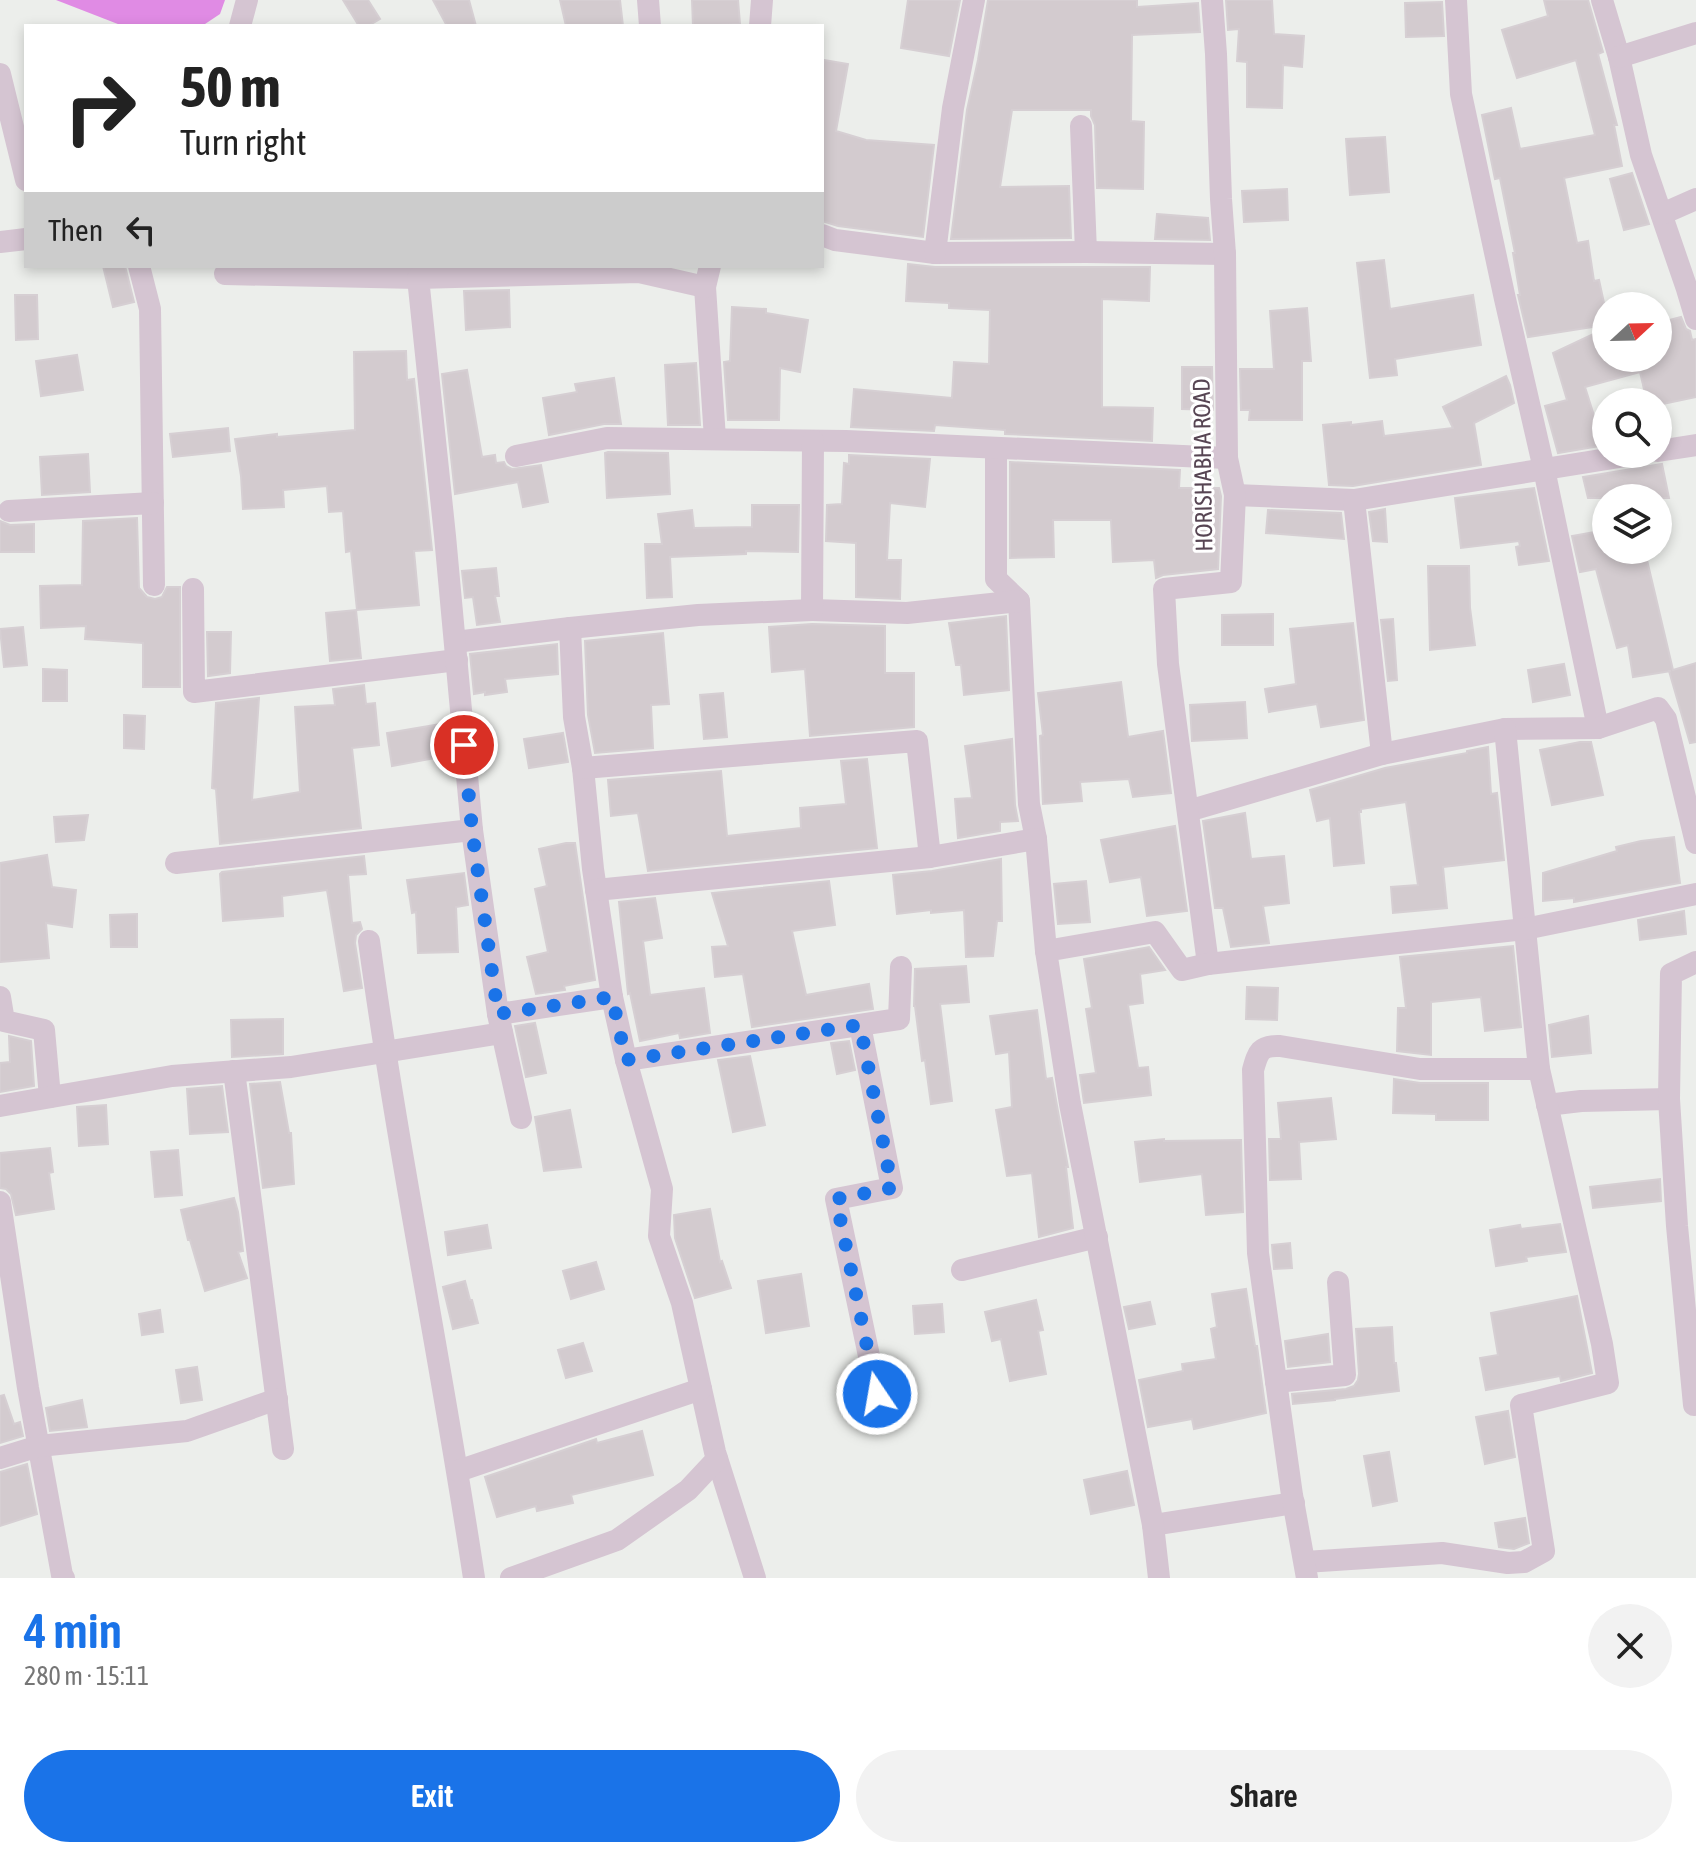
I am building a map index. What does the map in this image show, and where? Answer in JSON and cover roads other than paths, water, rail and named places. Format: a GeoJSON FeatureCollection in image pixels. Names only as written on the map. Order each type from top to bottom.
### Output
{"type":"FeatureCollection","features":[{"type":"Feature","properties":{"kind":"street"},"geometry":{"type":"LineString","coordinates":[[241,24],[247,0]]}},
{"type":"Feature","properties":{"kind":"street"},"geometry":{"type":"LineString","coordinates":[[648,0],[650,24]]}},
{"type":"Feature","properties":{"kind":"street"},"geometry":{"type":"LineString","coordinates":[[760,24],[762,0]]}},
{"type":"Feature","properties":{"kind":"street"},"geometry":{"type":"LineString","coordinates":[[935,253],[953,108],[974,0]]}},
{"type":"Feature","properties":{"kind":"street","name":"HORISHABHA ROAD"},"geometry":{"type":"LineString","coordinates":[[1208,964],[1168,664],[1164,589],[1231,582],[1235,495],[1227,458],[1225,254],[1212,0]]}},
{"type":"Feature","properties":{"kind":"street"},"geometry":{"type":"LineString","coordinates":[[1456,0],[1461,94],[1598,728]]}},
{"type":"Feature","properties":{"kind":"street"},"geometry":{"type":"LineString","coordinates":[[1602,0],[1619,57],[1641,155],[1696,319]]}},
{"type":"Feature","properties":{"kind":"street"},"geometry":{"type":"LineString","coordinates":[[1619,57],[1696,33]]}},
{"type":"Feature","properties":{"kind":"street"},"geometry":{"type":"LineString","coordinates":[[0,74],[24,172]]}},
{"type":"Feature","properties":{"kind":"street"},"geometry":{"type":"LineString","coordinates":[[1081,126],[1086,252]]}},
{"type":"Feature","properties":{"kind":"street"},"geometry":{"type":"LineString","coordinates":[[1662,214],[1696,199]]}},
{"type":"Feature","properties":{"kind":"street"},"geometry":{"type":"LineString","coordinates":[[824,236],[835,240],[935,253],[1225,254]]}},
{"type":"Feature","properties":{"kind":"street"},"geometry":{"type":"LineString","coordinates":[[0,242],[24,239]]}},
{"type":"Feature","properties":{"kind":"street"},"geometry":{"type":"LineString","coordinates":[[140,268],[150,309],[154,585]]}},
{"type":"Feature","properties":{"kind":"street"},"geometry":{"type":"LineString","coordinates":[[225,274],[418,278],[639,272],[708,277],[715,439]]}},
{"type":"Feature","properties":{"kind":"street"},"geometry":{"type":"LineString","coordinates":[[418,278],[472,830],[500,1023],[521,1118]]}},
{"type":"Feature","properties":{"kind":"street"},"geometry":{"type":"LineString","coordinates":[[516,456],[607,438],[813,441],[1227,458]]}},
{"type":"Feature","properties":{"kind":"street"},"geometry":{"type":"LineString","coordinates":[[812,610],[813,441]]}},
{"type":"Feature","properties":{"kind":"street"},"geometry":{"type":"LineString","coordinates":[[1672,449],[1696,445]]}},
{"type":"Feature","properties":{"kind":"street"},"geometry":{"type":"LineString","coordinates":[[996,448],[996,579],[1019,601],[1029,804],[1036,839],[1046,951],[1070,1104],[1153,1525],[1159,1578]]}},
{"type":"Feature","properties":{"kind":"street"},"geometry":{"type":"LineString","coordinates":[[1235,495],[1354,500],[1592,461]]}},
{"type":"Feature","properties":{"kind":"street"},"geometry":{"type":"LineString","coordinates":[[1354,500],[1382,754]]}},
{"type":"Feature","properties":{"kind":"street"},"geometry":{"type":"LineString","coordinates":[[9,511],[153,503]]}},
{"type":"Feature","properties":{"kind":"street"},"geometry":{"type":"LineString","coordinates":[[193,589],[194,692],[456,651],[570,628],[698,615],[812,610],[907,613],[1019,601]]}},
{"type":"Feature","properties":{"kind":"street"},"geometry":{"type":"LineString","coordinates":[[570,628],[574,717],[612,997],[662,1189],[659,1236],[682,1303],[717,1459],[755,1578]]}},
{"type":"Feature","properties":{"kind":"street"},"geometry":{"type":"LineString","coordinates":[[1188,811],[1382,754],[1505,729],[1598,728],[1658,708],[1666,719],[1696,843]]}},
{"type":"Feature","properties":{"kind":"street"},"geometry":{"type":"LineString","coordinates":[[1505,729],[1539,1069],[1602,1344],[1608,1383],[1521,1405],[1544,1551],[1524,1562],[1508,1563],[1442,1553],[1306,1570],[1258,1253],[1253,1070],[1257,1054],[1268,1046],[1280,1046],[1420,1069],[1539,1069]]}},
{"type":"Feature","properties":{"kind":"street"},"geometry":{"type":"LineString","coordinates":[[583,768],[917,741],[930,857]]}},
{"type":"Feature","properties":{"kind":"street"},"geometry":{"type":"LineString","coordinates":[[176,863],[472,830]]}},
{"type":"Feature","properties":{"kind":"street"},"geometry":{"type":"LineString","coordinates":[[596,890],[930,857],[1036,839]]}},
{"type":"Feature","properties":{"kind":"street"},"geometry":{"type":"LineString","coordinates":[[1046,951],[1155,932],[1182,970],[1208,964],[1525,929],[1696,894]]}},
{"type":"Feature","properties":{"kind":"street"},"geometry":{"type":"LineString","coordinates":[[369,941],[384,1052],[474,1578]]}},
{"type":"Feature","properties":{"kind":"street"},"geometry":{"type":"LineString","coordinates":[[1694,1405],[1669,1099],[1671,974],[1696,962]]}},
{"type":"Feature","properties":{"kind":"street"},"geometry":{"type":"LineString","coordinates":[[626,1060],[899,1019],[901,967]]}},
{"type":"Feature","properties":{"kind":"street"},"geometry":{"type":"LineString","coordinates":[[0,997],[4,1021],[44,1030],[50,1097]]}},
{"type":"Feature","properties":{"kind":"street"},"geometry":{"type":"LineString","coordinates":[[0,1106],[172,1076],[291,1067],[384,1052],[612,997]]}},
{"type":"Feature","properties":{"kind":"street"},"geometry":{"type":"LineString","coordinates":[[860,1025],[892,1188],[836,1199],[877,1394]]}},
{"type":"Feature","properties":{"kind":"street"},"geometry":{"type":"LineString","coordinates":[[234,1071],[283,1449]]}},
{"type":"Feature","properties":{"kind":"street"},"geometry":{"type":"LineString","coordinates":[[1547,1105],[1669,1099]]}},
{"type":"Feature","properties":{"kind":"street"},"geometry":{"type":"LineString","coordinates":[[0,1202],[39,1446],[64,1578]]}},
{"type":"Feature","properties":{"kind":"street"},"geometry":{"type":"LineString","coordinates":[[962,1270],[1097,1237]]}},
{"type":"Feature","properties":{"kind":"street"},"geometry":{"type":"LineString","coordinates":[[1276,1382],[1345,1375],[1338,1282]]}},
{"type":"Feature","properties":{"kind":"street"},"geometry":{"type":"LineString","coordinates":[[458,1471],[701,1389]]}},
{"type":"Feature","properties":{"kind":"street"},"geometry":{"type":"LineString","coordinates":[[0,1458],[39,1446],[187,1431],[277,1399]]}},
{"type":"Feature","properties":{"kind":"street"},"geometry":{"type":"LineString","coordinates":[[511,1578],[617,1540],[688,1490],[717,1459]]}},
{"type":"Feature","properties":{"kind":"street"},"geometry":{"type":"LineString","coordinates":[[1153,1525],[1294,1503]]}}]}
